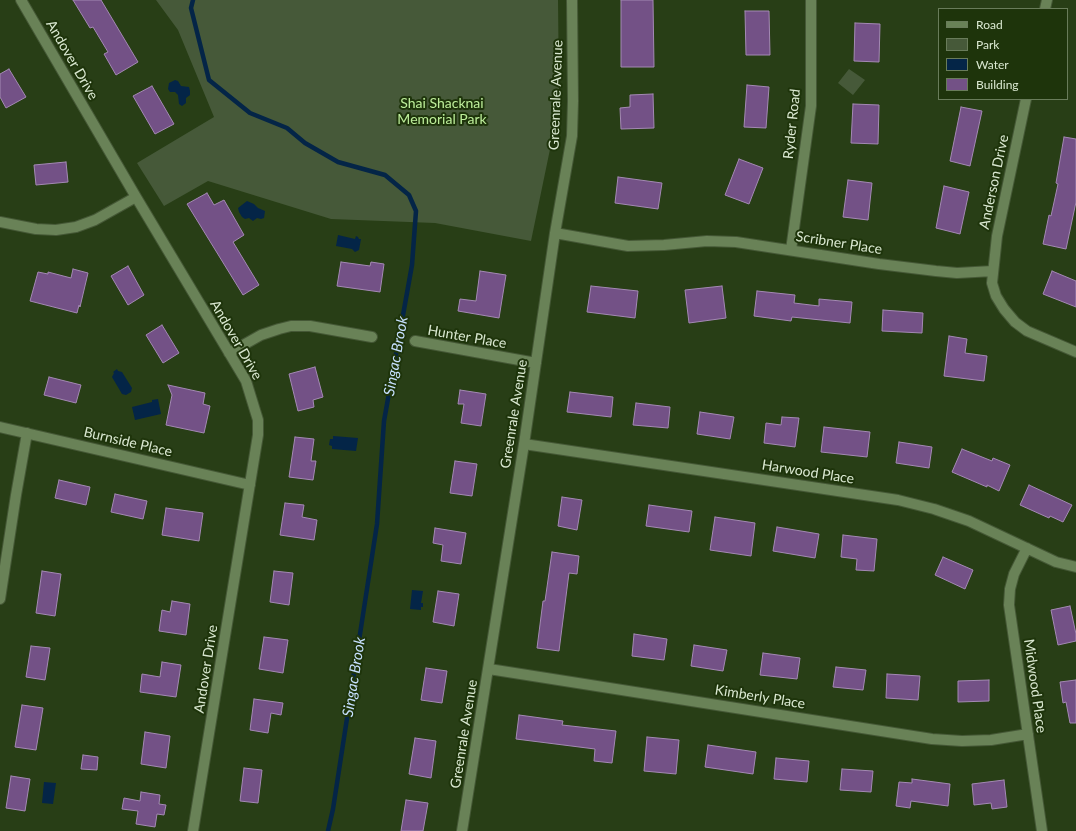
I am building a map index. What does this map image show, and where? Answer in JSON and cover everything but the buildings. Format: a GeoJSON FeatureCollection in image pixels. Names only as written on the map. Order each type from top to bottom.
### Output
{"type":"FeatureCollection","features":[{"type":"Feature","properties":{"kind":"street","name":"Andover Drive"},"geometry":{"type":"LineString","coordinates":[[21,0],[246,381],[258,420],[258,435],[193,831]]}},
{"type":"Feature","properties":{"kind":"street","name":"Greenrale Avenue"},"geometry":{"type":"LineString","coordinates":[[462,831],[524,444],[555,233],[572,136],[572,0]]}},
{"type":"Feature","properties":{"kind":"street","name":"Ryder Road"},"geometry":{"type":"LineString","coordinates":[[790,250],[811,106],[811,0]]}},
{"type":"Feature","properties":{"kind":"street","name":"Anderson Drive"},"geometry":{"type":"LineString","coordinates":[[992,271],[997,236],[1026,100]]}},
{"type":"Feature","properties":{"kind":"street"},"geometry":{"type":"LineString","coordinates":[[0,222],[36,230],[56,230],[76,227],[95,220],[136,197]]}},
{"type":"Feature","properties":{"kind":"street","name":"Scribner Place"},"geometry":{"type":"LineString","coordinates":[[555,233],[628,246],[664,245],[707,241],[736,242],[879,264],[936,271],[992,271]]}},
{"type":"Feature","properties":{"kind":"street"},"geometry":{"type":"LineString","coordinates":[[992,271],[992,283],[996,296],[1004,309],[1015,322],[1027,331],[1076,352]]}},
{"type":"Feature","properties":{"kind":"street"},"geometry":{"type":"LineString","coordinates":[[229,353],[261,335],[291,326],[310,326],[372,337]]}},
{"type":"Feature","properties":{"kind":"street","name":"Hunter Place"},"geometry":{"type":"LineString","coordinates":[[416,342],[536,363]]}},
{"type":"Feature","properties":{"kind":"street","name":"Burnside Place"},"geometry":{"type":"LineString","coordinates":[[0,427],[250,485]]}},
{"type":"Feature","properties":{"kind":"street"},"geometry":{"type":"LineString","coordinates":[[0,599],[27,433]]}},
{"type":"Feature","properties":{"kind":"street","name":"Harwood Place"},"geometry":{"type":"LineString","coordinates":[[524,444],[898,500],[934,509],[969,521],[1056,562],[1076,566]]}},
{"type":"Feature","properties":{"kind":"street","name":"Midwood Place"},"geometry":{"type":"LineString","coordinates":[[1027,548],[1014,574],[1010,589],[1009,605],[1042,831]]}},
{"type":"Feature","properties":{"kind":"street","name":"Kimberly Place"},"geometry":{"type":"LineString","coordinates":[[489,669],[932,739],[962,741],[991,740],[1028,734]]}},
{"type":"Feature","properties":{"kind":"green space","name":"Shai Shacknai Memorial Park"},"geometry":{"type":"Polygon","coordinates":[[[156,0],[558,0],[559,91],[554,130],[531,241],[435,223],[331,219],[208,181],[164,206],[137,163],[214,117],[178,30],[156,0]]]}},
{"type":"Feature","properties":{"kind":"green space"},"geometry":{"type":"Polygon","coordinates":[[[849,69],[865,80],[853,95],[838,83],[849,69]]]}},
{"type":"Feature","properties":{"kind":"water"},"geometry":{"type":"Polygon","coordinates":[[[175,80],[178,81],[181,86],[189,87],[190,95],[186,98],[186,103],[182,106],[179,104],[178,95],[175,92],[170,92],[168,89],[169,83],[175,80]]]}},
{"type":"Feature","properties":{"kind":"water"},"geometry":{"type":"Polygon","coordinates":[[[247,201],[265,211],[264,218],[257,218],[253,221],[249,218],[245,219],[242,217],[238,208],[247,201]]]}},
{"type":"Feature","properties":{"kind":"water"},"geometry":{"type":"Polygon","coordinates":[[[338,235],[355,239],[356,236],[361,239],[359,250],[355,252],[352,249],[336,246],[338,235]]]}},
{"type":"Feature","properties":{"kind":"water"},"geometry":{"type":"Polygon","coordinates":[[[117,369],[118,371],[122,372],[132,388],[131,392],[126,395],[122,394],[112,377],[113,372],[117,369]]]}},
{"type":"Feature","properties":{"kind":"water"},"geometry":{"type":"Polygon","coordinates":[[[158,399],[161,414],[135,420],[132,407],[158,399]]]}},
{"type":"Feature","properties":{"kind":"water"},"geometry":{"type":"Polygon","coordinates":[[[333,436],[358,438],[356,451],[332,449],[332,446],[329,445],[330,439],[333,439],[333,436]]]}},
{"type":"Feature","properties":{"kind":"water"},"geometry":{"type":"Polygon","coordinates":[[[412,590],[423,591],[421,603],[423,603],[423,607],[421,607],[421,610],[410,609],[412,590]]]}},
{"type":"Feature","properties":{"kind":"water"},"geometry":{"type":"Polygon","coordinates":[[[44,782],[56,783],[53,804],[42,803],[44,782]]]}},
{"type":"Feature","properties":{"kind":"waterway","name":"Singac Brook"},"geometry":{"type":"LineString","coordinates":[[193,0],[191,8],[209,80],[250,113],[287,128],[305,143],[338,162],[385,175],[409,195],[416,211],[412,265],[384,421],[377,524],[333,809],[328,831]]}}]}
